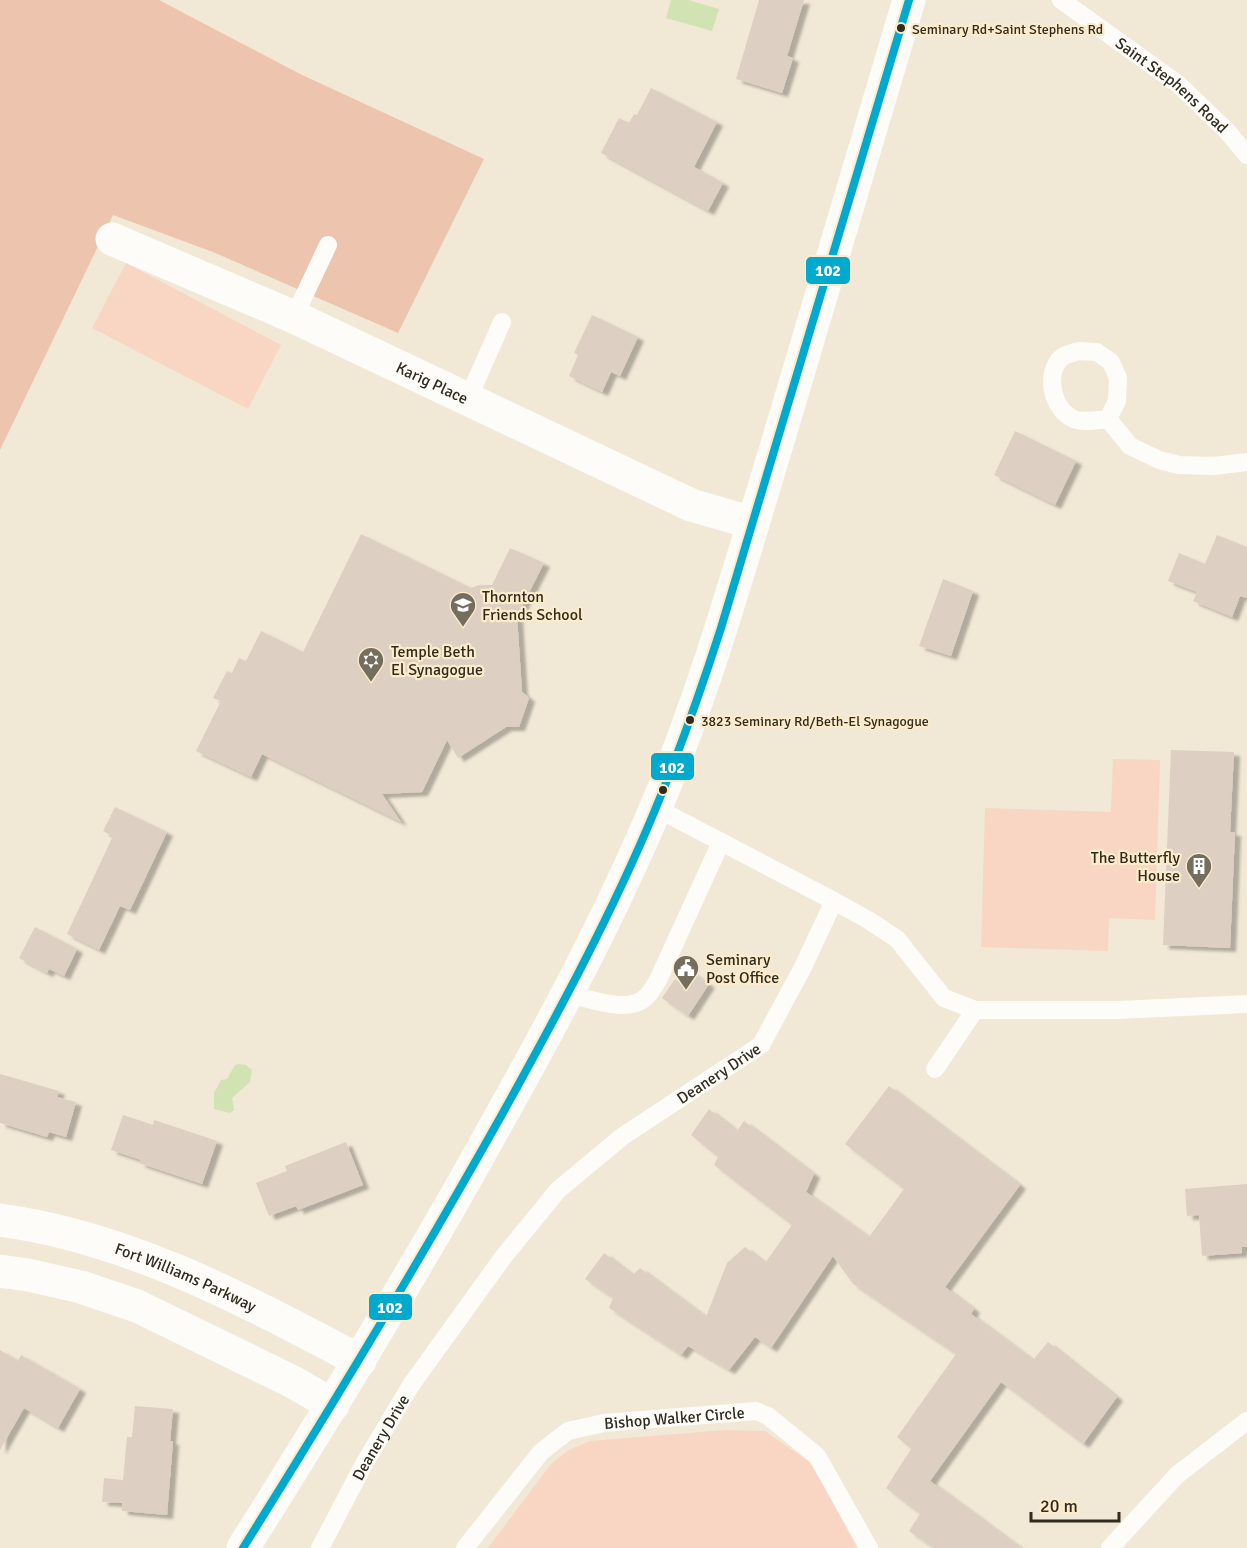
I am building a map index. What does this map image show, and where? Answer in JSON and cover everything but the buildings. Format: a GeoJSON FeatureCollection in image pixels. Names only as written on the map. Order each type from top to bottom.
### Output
{"type":"FeatureCollection","features":[{"type":"Feature","properties":{"kind":"main road"},"geometry":{"type":"LineString","coordinates":[[243,1548],[360,1361],[452,1203],[568,994],[608,914],[656,808],[720,633],[909,0]]}},
{"type":"Feature","properties":{"kind":"main road","name":"Karig Place"},"geometry":{"type":"LineString","coordinates":[[112,239],[294,317],[691,505],[753,523]]}},
{"type":"Feature","properties":{"kind":"main road","name":"Fort Williams Parkway"},"geometry":{"type":"LineString","coordinates":[[0,1220],[93,1241],[162,1264],[243,1300],[360,1361]]}},
{"type":"Feature","properties":{"kind":"main road"},"geometry":{"type":"LineString","coordinates":[[0,1271],[81,1287],[137,1306],[293,1382],[333,1405]]}},
{"type":"Feature","properties":{"kind":"lane","name":"Saint Stephens Road"},"geometry":{"type":"LineString","coordinates":[[1061,0],[1178,84],[1227,131],[1247,155]]}},
{"type":"Feature","properties":{"kind":"lane"},"geometry":{"type":"LineString","coordinates":[[294,317],[328,245]]}},
{"type":"Feature","properties":{"kind":"lane"},"geometry":{"type":"LineString","coordinates":[[468,399],[502,322]]}},
{"type":"Feature","properties":{"kind":"lane"},"geometry":{"type":"LineString","coordinates":[[1108,419],[1130,446],[1159,460],[1179,465],[1214,466],[1247,462]]}},
{"type":"Feature","properties":{"kind":"lane"},"geometry":{"type":"LineString","coordinates":[[656,808],[870,921],[897,939],[944,998],[975,1010],[1118,1010],[1247,1004]]}},
{"type":"Feature","properties":{"kind":"lane"},"geometry":{"type":"LineString","coordinates":[[568,994],[615,1006],[634,1003],[646,998],[658,980],[721,842]]}},
{"type":"Feature","properties":{"kind":"lane","name":"Deanery Drive"},"geometry":{"type":"LineString","coordinates":[[321,1548],[364,1464],[411,1385],[504,1256],[558,1190],[623,1136],[761,1046],[802,969],[834,901]]}},
{"type":"Feature","properties":{"kind":"lane"},"geometry":{"type":"LineString","coordinates":[[935,1069],[975,1010]]}},
{"type":"Feature","properties":{"kind":"lane","name":"Bishop Walker Circle"},"geometry":{"type":"LineString","coordinates":[[465,1548],[541,1452],[568,1431],[604,1423],[756,1411],[768,1416],[818,1456],[869,1548]]}},
{"type":"Feature","properties":{"kind":"lane"},"geometry":{"type":"LineString","coordinates":[[1110,1548],[1177,1474],[1247,1421]]}},
{"type":"Feature","properties":{"kind":"shaded area"},"geometry":{"type":"Polygon","coordinates":[[[0,0],[159,0],[300,74],[484,159],[398,333],[213,252],[113,215],[0,450],[0,0]]]}},
{"type":"Feature","properties":{"kind":"shaded area"},"geometry":{"type":"Polygon","coordinates":[[[671,0],[688,0],[719,9],[712,31],[666,18],[671,0]]]}},
{"type":"Feature","properties":{"kind":"shaded area"},"geometry":{"type":"Polygon","coordinates":[[[126,263],[281,345],[248,409],[92,328],[126,263]]]}},
{"type":"Feature","properties":{"kind":"shaded area"},"geometry":{"type":"Polygon","coordinates":[[[1113,759],[1160,760],[1155,920],[1109,918],[1108,951],[981,947],[985,808],[1111,812],[1113,759]]]}},
{"type":"Feature","properties":{"kind":"shaded area"},"geometry":{"type":"Polygon","coordinates":[[[235,1065],[246,1065],[252,1070],[250,1082],[232,1098],[234,1110],[230,1113],[214,1109],[214,1093],[221,1080],[227,1079],[235,1065]]]}},
{"type":"Feature","properties":{"kind":"shaded area"},"geometry":{"type":"Polygon","coordinates":[[[726,1430],[765,1431],[812,1464],[857,1548],[488,1548],[551,1464],[569,1450],[590,1441],[726,1430]]]}},
{"type":"Feature","properties":{"kind":"transit line","name":"102"},"geometry":{"type":"LineString","coordinates":[[243,1548],[438,1227],[500,1118],[582,966],[638,850],[682,742],[721,628],[909,0]]}},
{"type":"Feature","properties":{"kind":"place","name":"Seminary Rd+Saint Stephens Rd"},"geometry":{"type":"Point","coordinates":[901,28]}},
{"type":"Feature","properties":{"kind":"place","name":"Thornton Friends School"},"geometry":{"type":"Point","coordinates":[463,628]}},
{"type":"Feature","properties":{"kind":"place","name":"Temple Beth El Synagogue"},"geometry":{"type":"Point","coordinates":[371,683]}},
{"type":"Feature","properties":{"kind":"place","name":"3823 Seminary Rd/Beth-El Synagogue"},"geometry":{"type":"Point","coordinates":[690,720]}},
{"type":"Feature","properties":{"kind":"place","name":"The Butterfly House"},"geometry":{"type":"Point","coordinates":[1199,889]}},
{"type":"Feature","properties":{"kind":"place","name":"Seminary Post Office"},"geometry":{"type":"Point","coordinates":[686,991]}}]}
